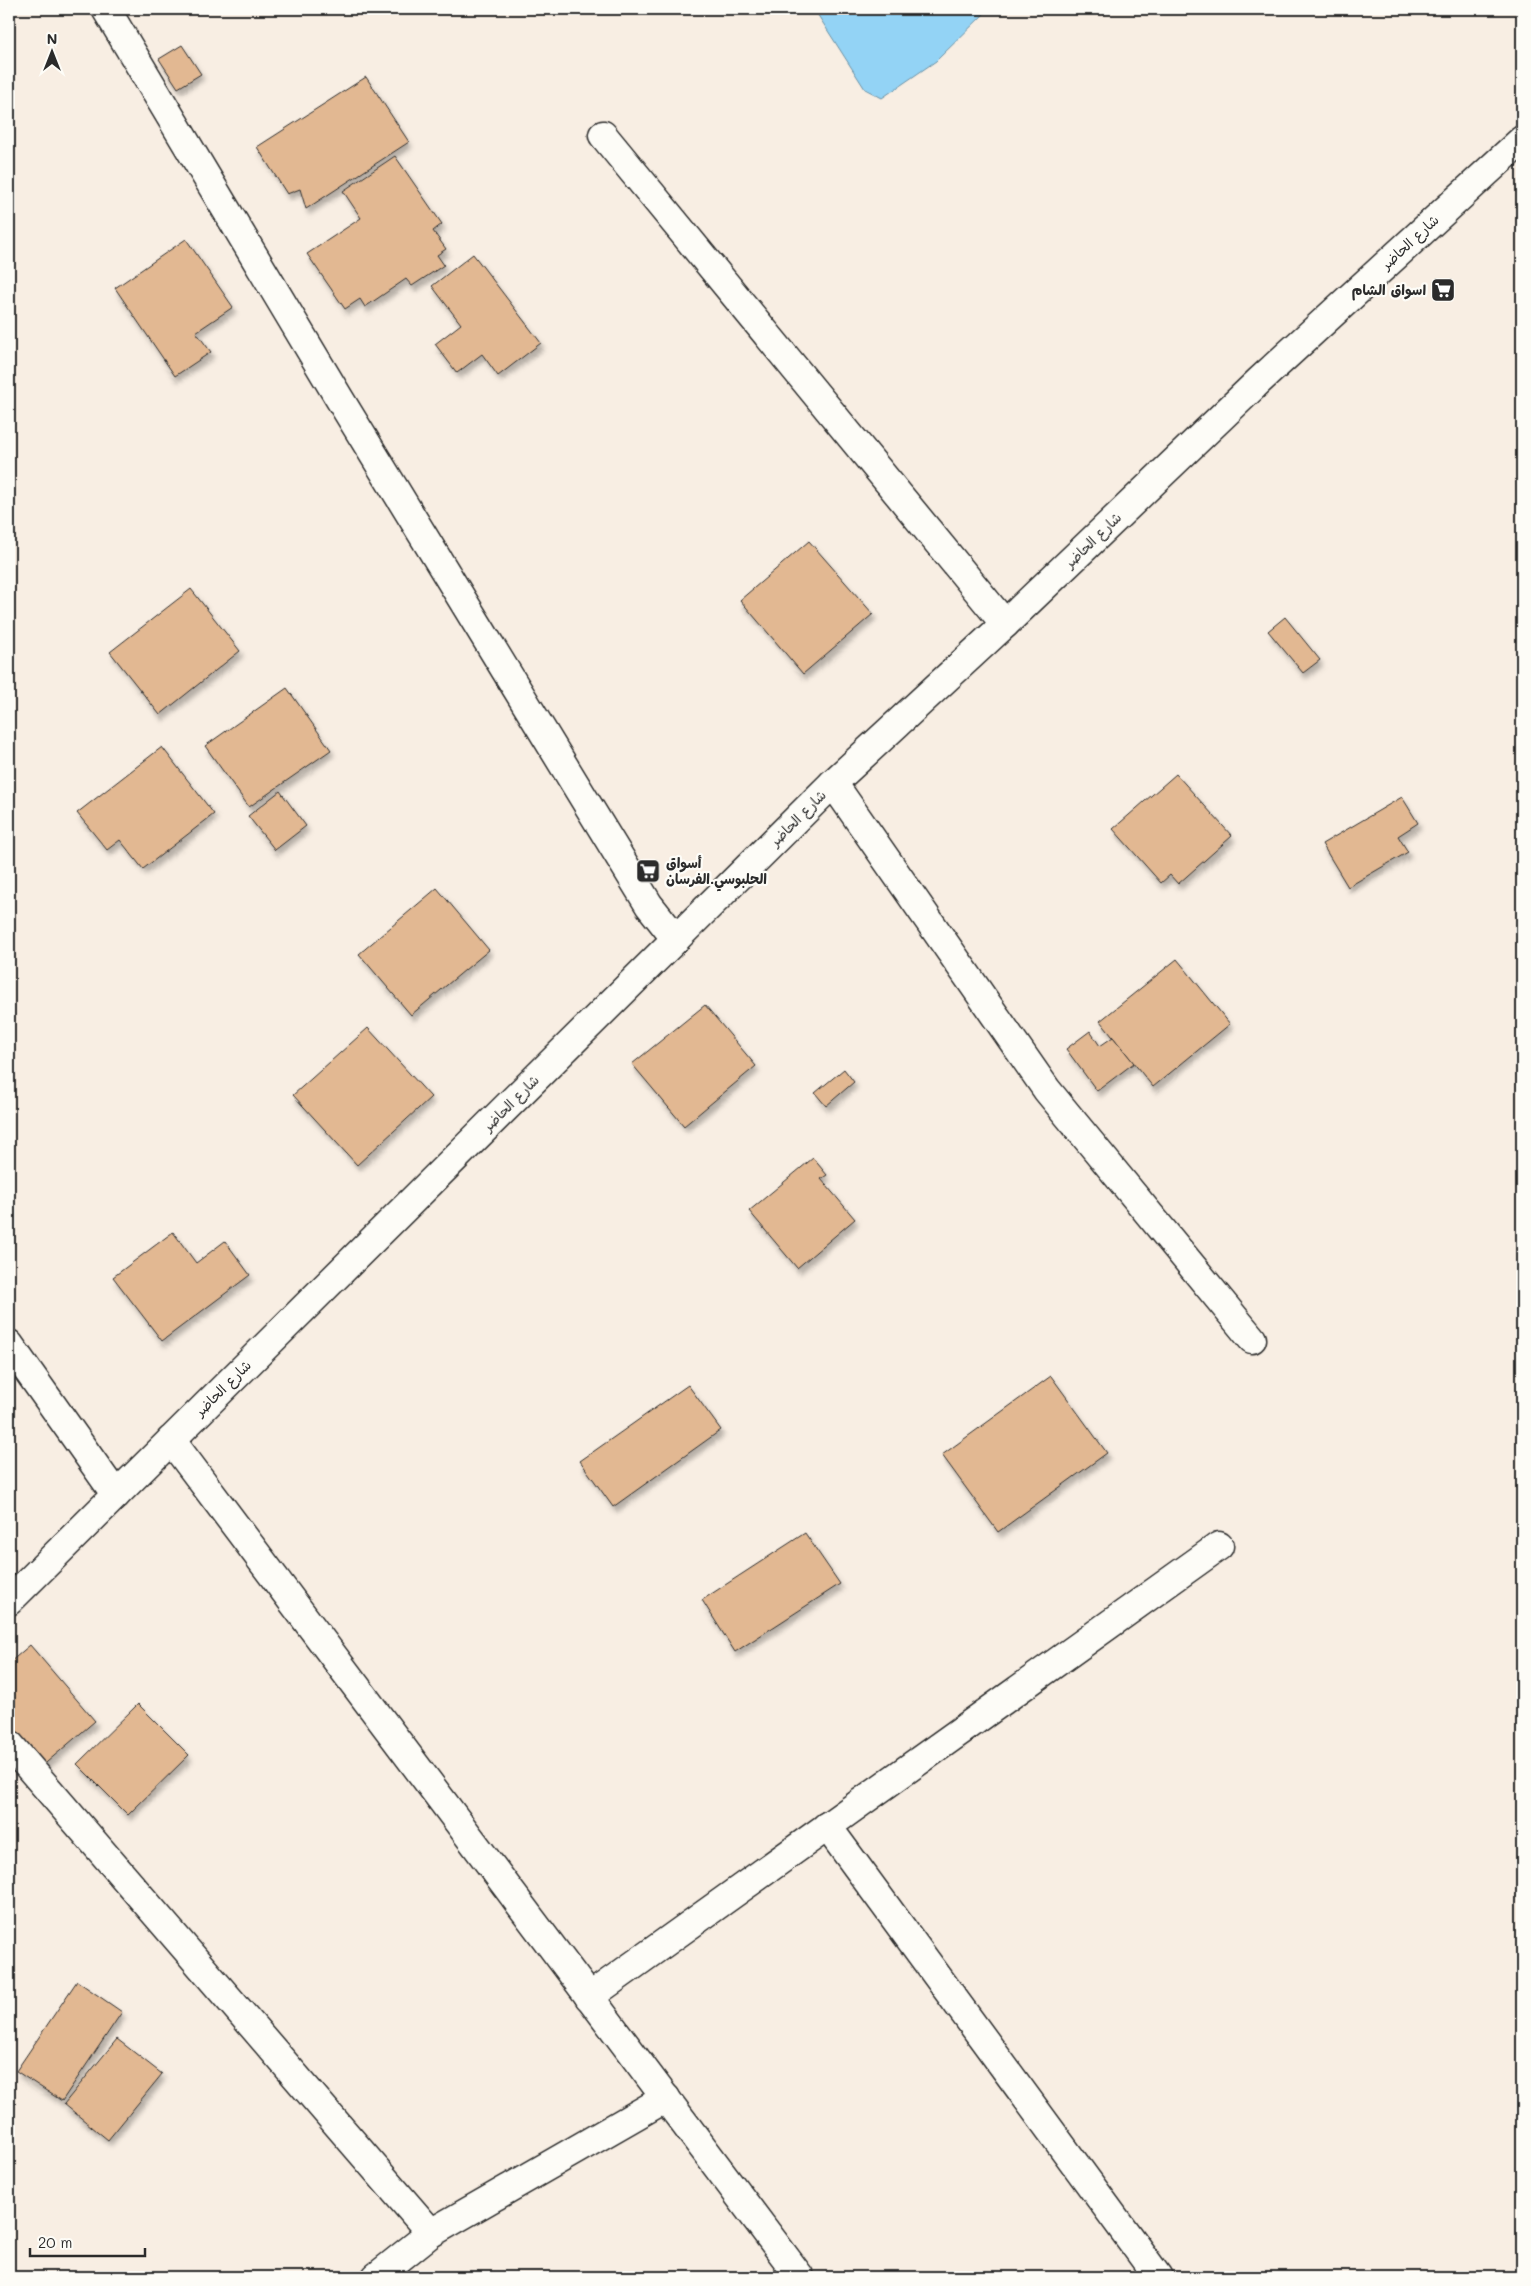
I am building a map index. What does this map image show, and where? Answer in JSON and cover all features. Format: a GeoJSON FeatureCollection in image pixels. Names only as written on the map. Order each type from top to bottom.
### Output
{"type":"FeatureCollection","features":[{"type":"Feature","properties":{"kind":"street"},"geometry":{"type":"LineString","coordinates":[[106,9],[359,432],[649,905],[676,939]]}},
{"type":"Feature","properties":{"kind":"street"},"geometry":{"type":"LineString","coordinates":[[603,135],[1005,624]]}},
{"type":"Feature","properties":{"kind":"street","name":"شارع الحاضر"},"geometry":{"type":"LineString","coordinates":[[9,1601],[833,783],[1005,624],[1259,381],[1522,140]]}},
{"type":"Feature","properties":{"kind":"street"},"geometry":{"type":"LineString","coordinates":[[833,783],[1047,1090],[1252,1339]]}},
{"type":"Feature","properties":{"kind":"street"},"geometry":{"type":"LineString","coordinates":[[9,1344],[116,1495]]}},
{"type":"Feature","properties":{"kind":"street"},"geometry":{"type":"LineString","coordinates":[[171,1440],[800,2277]]}},
{"type":"Feature","properties":{"kind":"street"},"geometry":{"type":"LineString","coordinates":[[589,1997],[1219,1546]]}},
{"type":"Feature","properties":{"kind":"street"},"geometry":{"type":"LineString","coordinates":[[9,1744],[431,2233]]}},
{"type":"Feature","properties":{"kind":"street"},"geometry":{"type":"LineString","coordinates":[[827,1826],[1158,2277]]}},
{"type":"Feature","properties":{"kind":"street"},"geometry":{"type":"LineString","coordinates":[[376,2277],[431,2233],[666,2098]]}},
{"type":"Feature","properties":{"kind":"water"},"geometry":{"type":"Polygon","coordinates":[[[814,9],[989,9],[936,61],[882,98],[865,89],[814,9]]]}},
{"type":"Feature","properties":{"kind":"building"},"geometry":{"type":"Polygon","coordinates":[[[182,45],[201,74],[178,88],[159,59],[182,45]]]}},
{"type":"Feature","properties":{"kind":"building"},"geometry":{"type":"Polygon","coordinates":[[[366,77],[409,142],[306,209],[300,189],[287,194],[257,147],[366,77]]]}},
{"type":"Feature","properties":{"kind":"building"},"geometry":{"type":"Polygon","coordinates":[[[395,156],[442,224],[433,231],[446,249],[437,255],[444,265],[412,286],[406,279],[365,307],[360,299],[345,309],[307,254],[361,218],[343,191],[395,156]]]}},
{"type":"Feature","properties":{"kind":"building"},"geometry":{"type":"Polygon","coordinates":[[[186,239],[233,307],[196,332],[211,352],[175,376],[115,288],[186,239]]]}},
{"type":"Feature","properties":{"kind":"building"},"geometry":{"type":"Polygon","coordinates":[[[473,254],[541,343],[498,376],[482,354],[457,373],[435,344],[461,324],[432,286],[473,254]]]}},
{"type":"Feature","properties":{"kind":"building"},"geometry":{"type":"Polygon","coordinates":[[[809,541],[873,614],[803,674],[740,600],[809,541]]]}},
{"type":"Feature","properties":{"kind":"building"},"geometry":{"type":"Polygon","coordinates":[[[191,589],[240,651],[160,715],[110,652],[191,589]]]}},
{"type":"Feature","properties":{"kind":"building"},"geometry":{"type":"Polygon","coordinates":[[[1285,617],[1320,660],[1303,673],[1268,631],[1285,617]]]}},
{"type":"Feature","properties":{"kind":"building"},"geometry":{"type":"Polygon","coordinates":[[[287,688],[331,750],[249,807],[205,746],[287,688]]]}},
{"type":"Feature","properties":{"kind":"building"},"geometry":{"type":"Polygon","coordinates":[[[162,747],[214,814],[143,869],[120,840],[107,850],[77,813],[162,747]]]}},
{"type":"Feature","properties":{"kind":"building"},"geometry":{"type":"Polygon","coordinates":[[[1176,774],[1232,836],[1178,884],[1170,875],[1161,883],[1113,829],[1176,774]]]}},
{"type":"Feature","properties":{"kind":"building"},"geometry":{"type":"Polygon","coordinates":[[[280,791],[306,826],[275,850],[248,816],[280,791]]]}},
{"type":"Feature","properties":{"kind":"building"},"geometry":{"type":"Polygon","coordinates":[[[1402,797],[1418,823],[1398,836],[1408,852],[1348,887],[1322,844],[1402,797]]]}},
{"type":"Feature","properties":{"kind":"building"},"geometry":{"type":"Polygon","coordinates":[[[437,888],[489,950],[411,1015],[359,954],[437,888]]]}},
{"type":"Feature","properties":{"kind":"building"},"geometry":{"type":"Polygon","coordinates":[[[1177,959],[1230,1024],[1153,1087],[1100,1021],[1177,959]]]}},
{"type":"Feature","properties":{"kind":"building"},"geometry":{"type":"Polygon","coordinates":[[[705,1005],[756,1066],[684,1126],[632,1064],[705,1005]]]}},
{"type":"Feature","properties":{"kind":"building"},"geometry":{"type":"Polygon","coordinates":[[[368,1028],[431,1097],[357,1165],[293,1095],[368,1028]]]}},
{"type":"Feature","properties":{"kind":"building"},"geometry":{"type":"Polygon","coordinates":[[[1090,1031],[1100,1046],[1113,1037],[1134,1063],[1097,1091],[1066,1049],[1090,1031]]]}},
{"type":"Feature","properties":{"kind":"building"},"geometry":{"type":"Polygon","coordinates":[[[844,1069],[854,1082],[826,1106],[815,1093],[844,1069]]]}},
{"type":"Feature","properties":{"kind":"building"},"geometry":{"type":"Polygon","coordinates":[[[813,1158],[827,1175],[821,1179],[855,1219],[797,1268],[749,1211],[813,1158]]]}},
{"type":"Feature","properties":{"kind":"building"},"geometry":{"type":"Polygon","coordinates":[[[173,1232],[196,1263],[225,1241],[250,1275],[162,1341],[113,1277],[173,1232]]]}},
{"type":"Feature","properties":{"kind":"building"},"geometry":{"type":"Polygon","coordinates":[[[1051,1376],[1107,1453],[998,1532],[942,1455],[1051,1376]]]}},
{"type":"Feature","properties":{"kind":"building"},"geometry":{"type":"Polygon","coordinates":[[[688,1385],[721,1430],[613,1507],[580,1461],[688,1385]]]}},
{"type":"Feature","properties":{"kind":"building"},"geometry":{"type":"Polygon","coordinates":[[[805,1533],[840,1584],[735,1652],[702,1600],[805,1533]]]}},
{"type":"Feature","properties":{"kind":"building"},"geometry":{"type":"Polygon","coordinates":[[[30,1645],[95,1721],[40,1768],[9,1731],[9,1663],[30,1645]]]}},
{"type":"Feature","properties":{"kind":"building"},"geometry":{"type":"Polygon","coordinates":[[[138,1704],[189,1755],[128,1815],[77,1764],[138,1704]]]}},
{"type":"Feature","properties":{"kind":"building"},"geometry":{"type":"Polygon","coordinates":[[[77,1981],[122,2012],[62,2101],[16,2071],[77,1981]]]}},
{"type":"Feature","properties":{"kind":"building"},"geometry":{"type":"Polygon","coordinates":[[[117,2039],[162,2074],[108,2140],[64,2104],[117,2039]]]}},
{"type":"Feature","properties":{"kind":"place","name":"اسواق الشام"},"geometry":{"type":"Point","coordinates":[1443,290]}},
{"type":"Feature","properties":{"kind":"place","name":"أسواق الحلبوسي.الفرسان"},"geometry":{"type":"Point","coordinates":[648,871]}}]}
